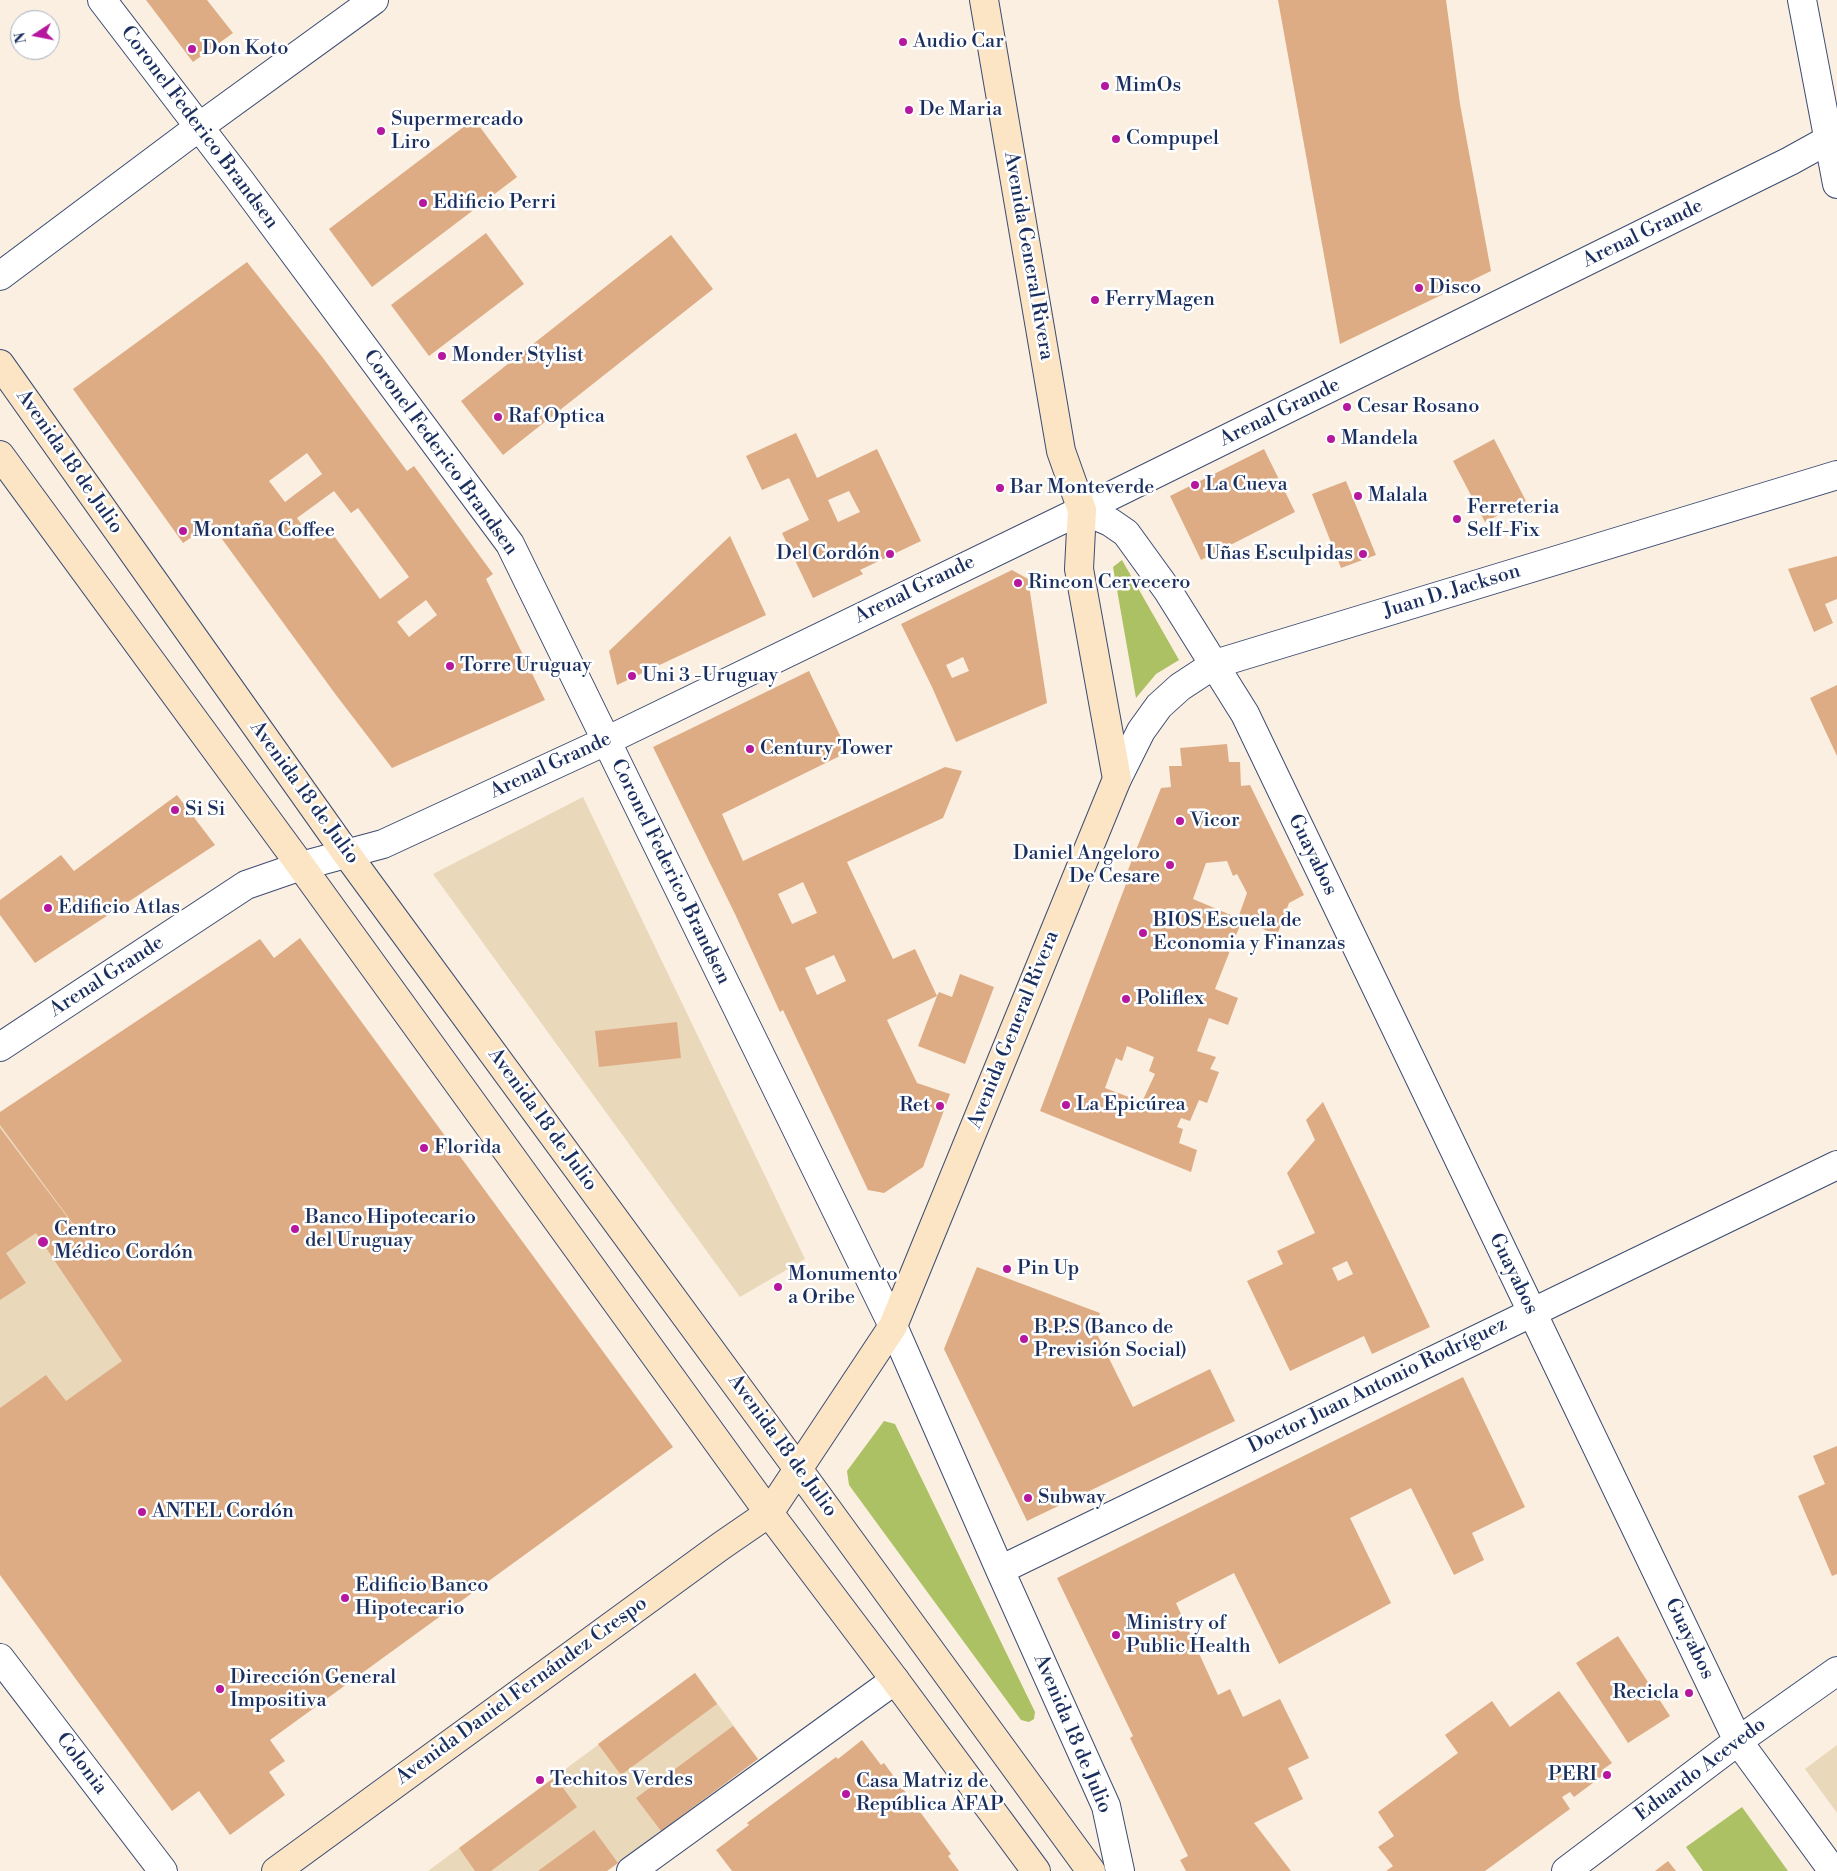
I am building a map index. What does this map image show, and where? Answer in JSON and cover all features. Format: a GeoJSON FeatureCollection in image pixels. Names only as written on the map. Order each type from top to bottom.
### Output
{"type":"FeatureCollection","features":[{"type":"Feature","properties":{"kind":"main road","name":"Avenida General Rivera"},"geometry":{"type":"LineString","coordinates":[[769,1513],[893,1326],[1117,779],[1079,569],[1082,510],[1061,451],[984,0]]}},
{"type":"Feature","properties":{"kind":"main road","name":"Avenida 18 de Julio"},"geometry":{"type":"LineString","coordinates":[[0,364],[346,853],[798,1468],[1091,1871]]}},
{"type":"Feature","properties":{"kind":"main road"},"geometry":{"type":"LineString","coordinates":[[0,455],[301,866],[769,1513],[1036,1871]]}},
{"type":"Feature","properties":{"kind":"main road","name":"Avenida Daniel Fernández Crespo"},"geometry":{"type":"LineString","coordinates":[[276,1871],[721,1546],[769,1513]]}},
{"type":"Feature","properties":{"kind":"street","name":"Coronel Federico Brandsen"},"geometry":{"type":"LineString","coordinates":[[102,0],[510,544],[893,1326]]}},
{"type":"Feature","properties":{"kind":"street"},"geometry":{"type":"LineString","coordinates":[[0,276],[199,127],[374,0]]}},
{"type":"Feature","properties":{"kind":"street"},"geometry":{"type":"LineString","coordinates":[[1802,0],[1833,137],[1837,184]]}},
{"type":"Feature","properties":{"kind":"street","name":"Arenal Grande"},"geometry":{"type":"LineString","coordinates":[[0,1047],[246,884],[301,866],[383,844],[606,741],[1082,510],[1781,166],[1833,137]]}},
{"type":"Feature","properties":{"kind":"street","name":"Juan D. Jackson"},"geometry":{"type":"LineString","coordinates":[[1117,779],[1140,730],[1159,706],[1180,687],[1215,664],[1837,475]]}},
{"type":"Feature","properties":{"kind":"street"},"geometry":{"type":"LineString","coordinates":[[1082,510],[1110,522],[1126,533],[1168,590],[1215,664]]}},
{"type":"Feature","properties":{"kind":"street","name":"Guayabos"},"geometry":{"type":"LineString","coordinates":[[1215,664],[1249,723],[1738,1742],[1832,1871]]}},
{"type":"Feature","properties":{"kind":"street","name":"Doctor Juan Antonio Rodríguez"},"geometry":{"type":"LineString","coordinates":[[1000,1570],[1837,1165]]}},
{"type":"Feature","properties":{"kind":"street","name":"Avenida 18 de Julio"},"geometry":{"type":"LineString","coordinates":[[893,1326],[1106,1806],[1120,1871]]}},
{"type":"Feature","properties":{"kind":"street","name":"Colonia"},"geometry":{"type":"LineString","coordinates":[[0,1658],[162,1871]]}},
{"type":"Feature","properties":{"kind":"street","name":"Eduardo Acevedo"},"geometry":{"type":"LineString","coordinates":[[1566,1871],[1738,1742],[1837,1671]]}},
{"type":"Feature","properties":{"kind":"street"},"geometry":{"type":"LineString","coordinates":[[631,1871],[895,1680]]}},
{"type":"Feature","properties":{"kind":"shaded area"},"geometry":{"type":"Polygon","coordinates":[[[583,797],[805,1259],[740,1297],[433,874],[583,797]]]}},
{"type":"Feature","properties":{"kind":"shaded area","name":"Centro Médico Cordón"},"geometry":{"type":"Polygon","coordinates":[[[0,1125],[173,1359],[0,1484],[0,1125]]]}},
{"type":"Feature","properties":{"kind":"shaded area"},"geometry":{"type":"Polygon","coordinates":[[[695,1673],[758,1759],[607,1871],[428,1871],[695,1673]]]}},
{"type":"Feature","properties":{"kind":"shaded area"},"geometry":{"type":"Polygon","coordinates":[[[1837,1745],[1837,1813],[1805,1769],[1837,1745]]]}},
{"type":"Feature","properties":{"kind":"green space"},"geometry":{"type":"Polygon","coordinates":[[[1122,560],[1179,660],[1156,674],[1136,698],[1113,567],[1122,560]]]}},
{"type":"Feature","properties":{"kind":"green space"},"geometry":{"type":"Polygon","coordinates":[[[884,1421],[895,1424],[1035,1712],[1034,1719],[1029,1722],[1021,1720],[849,1485],[847,1471],[884,1421]]]}},
{"type":"Feature","properties":{"kind":"green space"},"geometry":{"type":"Polygon","coordinates":[[[1742,1807],[1788,1871],[1703,1871],[1686,1847],[1742,1807]]]}},
{"type":"Feature","properties":{"kind":"building"},"geometry":{"type":"Polygon","coordinates":[[[146,0],[207,0],[233,33],[193,62],[146,0]]]}},
{"type":"Feature","properties":{"kind":"building"},"geometry":{"type":"Polygon","coordinates":[[[1278,0],[1446,0],[1460,104],[1491,271],[1340,344],[1278,0]]]}},
{"type":"Feature","properties":{"kind":"building","name":"Edificio Perri"},"geometry":{"type":"Polygon","coordinates":[[[474,119],[517,177],[372,287],[329,229],[474,119]]]}},
{"type":"Feature","properties":{"kind":"building"},"geometry":{"type":"Polygon","coordinates":[[[486,233],[524,284],[429,356],[391,305],[486,233]]]}},
{"type":"Feature","properties":{"kind":"building"},"geometry":{"type":"Polygon","coordinates":[[[671,235],[713,289],[503,455],[461,401],[671,235]]]}},
{"type":"Feature","properties":{"kind":"building"},"geometry":{"type":"Polygon","coordinates":[[[247,262],[323,358],[407,471],[414,466],[493,574],[486,579],[545,700],[392,768],[211,524],[183,543],[73,389],[247,262]],[[307,453],[269,481],[285,502],[322,474],[307,453]],[[334,491],[297,518],[313,541],[329,529],[380,599],[409,577],[358,508],[351,513],[334,491]],[[426,600],[397,622],[409,637],[437,615],[426,600]]]}},
{"type":"Feature","properties":{"kind":"building"},"geometry":{"type":"Polygon","coordinates":[[[796,433],[817,478],[877,449],[921,541],[860,570],[863,574],[813,598],[782,533],[809,520],[789,478],[762,490],[746,456],[796,433]],[[849,491],[828,500],[838,522],[860,512],[849,491]]]}},
{"type":"Feature","properties":{"kind":"building"},"geometry":{"type":"Polygon","coordinates":[[[1494,439],[1526,501],[1485,522],[1453,461],[1494,439]]]}},
{"type":"Feature","properties":{"kind":"building"},"geometry":{"type":"Polygon","coordinates":[[[1264,449],[1295,512],[1201,560],[1170,496],[1264,449]]]}},
{"type":"Feature","properties":{"kind":"building"},"geometry":{"type":"Polygon","coordinates":[[[1346,481],[1376,555],[1341,568],[1312,494],[1346,481]]]}},
{"type":"Feature","properties":{"kind":"building"},"geometry":{"type":"Polygon","coordinates":[[[730,536],[766,615],[617,685],[609,651],[730,536]]]}},
{"type":"Feature","properties":{"kind":"building"},"geometry":{"type":"Polygon","coordinates":[[[1837,556],[1837,599],[1825,604],[1833,623],[1814,632],[1788,569],[1837,556]]]}},
{"type":"Feature","properties":{"kind":"building"},"geometry":{"type":"Polygon","coordinates":[[[1012,570],[1028,579],[1047,703],[956,742],[901,624],[1012,570]],[[963,657],[946,665],[952,678],[969,671],[963,657]]]}},
{"type":"Feature","properties":{"kind":"building"},"geometry":{"type":"Polygon","coordinates":[[[809,671],[848,752],[722,814],[743,861],[945,767],[962,771],[943,818],[847,862],[893,959],[915,949],[937,996],[887,1020],[917,1083],[950,1094],[923,1167],[884,1193],[868,1190],[783,1010],[780,1012],[735,914],[653,747],[809,671]],[[803,882],[778,894],[792,924],[817,913],[803,882]],[[834,955],[805,968],[817,995],[846,981],[834,955]]]}},
{"type":"Feature","properties":{"kind":"building"},"geometry":{"type":"Polygon","coordinates":[[[1837,685],[1837,756],[1810,698],[1837,685]]]}},
{"type":"Feature","properties":{"kind":"building"},"geometry":{"type":"Polygon","coordinates":[[[1227,744],[1229,762],[1240,762],[1241,786],[1250,785],[1304,895],[1289,903],[1277,935],[1242,920],[1215,989],[1238,998],[1228,1025],[1209,1018],[1197,1051],[1216,1057],[1210,1069],[1219,1072],[1207,1103],[1199,1100],[1190,1121],[1181,1118],[1177,1127],[1183,1129],[1179,1143],[1197,1150],[1191,1172],[1040,1111],[1129,876],[1126,875],[1161,788],[1171,787],[1169,766],[1182,766],[1180,748],[1227,744]],[[1227,861],[1206,863],[1193,899],[1238,918],[1247,893],[1237,874],[1233,876],[1227,861]],[[1127,1046],[1122,1061],[1116,1058],[1105,1088],[1142,1102],[1155,1074],[1149,1071],[1154,1057],[1127,1046]]]}},
{"type":"Feature","properties":{"kind":"building"},"geometry":{"type":"Polygon","coordinates":[[[177,795],[215,845],[35,963],[0,915],[0,900],[61,855],[74,871],[177,795]]]}},
{"type":"Feature","properties":{"kind":"building","name":"Banco Hipotecario del Uruguay"},"geometry":{"type":"Polygon","coordinates":[[[300,938],[673,1447],[270,1740],[285,1761],[269,1772],[285,1795],[230,1835],[199,1791],[172,1811],[0,1575],[0,1408],[46,1375],[66,1401],[122,1361],[36,1233],[6,1253],[26,1283],[0,1300],[0,1128],[102,1263],[0,1125],[0,1112],[260,939],[274,958],[300,938]]]}},
{"type":"Feature","properties":{"kind":"building"},"geometry":{"type":"Polygon","coordinates":[[[960,974],[994,987],[965,1064],[918,1046],[939,992],[952,997],[960,974]]]}},
{"type":"Feature","properties":{"kind":"building"},"geometry":{"type":"Polygon","coordinates":[[[677,1022],[681,1058],[599,1067],[595,1031],[677,1022]]]}},
{"type":"Feature","properties":{"kind":"building"},"geometry":{"type":"Polygon","coordinates":[[[1323,1102],[1430,1327],[1372,1354],[1364,1336],[1290,1371],[1247,1281],[1283,1264],[1277,1251],[1315,1233],[1287,1173],[1315,1140],[1306,1120],[1323,1102]],[[1347,1261],[1332,1268],[1338,1281],[1353,1274],[1347,1261]]]}},
{"type":"Feature","properties":{"kind":"building"},"geometry":{"type":"Polygon","coordinates":[[[977,1267],[1100,1313],[1095,1330],[1133,1407],[1210,1369],[1235,1421],[1027,1521],[944,1349],[977,1267]]]}},
{"type":"Feature","properties":{"kind":"building"},"geometry":{"type":"Polygon","coordinates":[[[1463,1377],[1525,1507],[1472,1533],[1484,1560],[1454,1575],[1411,1488],[1350,1518],[1391,1603],[1279,1664],[1234,1573],[1176,1603],[1218,1695],[1230,1689],[1243,1717],[1280,1699],[1309,1758],[1288,1768],[1303,1799],[1254,1823],[1291,1871],[1186,1871],[1180,1860],[1188,1856],[1130,1738],[1133,1736],[1057,1578],[1463,1377]]]}},
{"type":"Feature","properties":{"kind":"building"},"geometry":{"type":"Polygon","coordinates":[[[1837,1446],[1837,1574],[1832,1576],[1798,1496],[1825,1484],[1813,1456],[1837,1446]]]}},
{"type":"Feature","properties":{"kind":"building"},"geometry":{"type":"Polygon","coordinates":[[[1618,1636],[1670,1716],[1628,1743],[1576,1663],[1618,1636]]]}},
{"type":"Feature","properties":{"kind":"building"},"geometry":{"type":"Polygon","coordinates":[[[695,1673],[717,1704],[621,1775],[598,1744],[695,1673]]]}},
{"type":"Feature","properties":{"kind":"building"},"geometry":{"type":"Polygon","coordinates":[[[1559,1691],[1612,1763],[1602,1770],[1605,1774],[1574,1797],[1570,1792],[1562,1797],[1570,1809],[1485,1871],[1386,1871],[1393,1866],[1378,1847],[1394,1836],[1378,1812],[1458,1753],[1445,1735],[1492,1701],[1510,1727],[1559,1691]]]}},
{"type":"Feature","properties":{"kind":"building"},"geometry":{"type":"Polygon","coordinates":[[[733,1726],[758,1759],[661,1831],[636,1798],[733,1726]]]}},
{"type":"Feature","properties":{"kind":"building","name":"Casa Matriz de República AFAP"},"geometry":{"type":"Polygon","coordinates":[[[862,1740],[881,1765],[884,1763],[951,1854],[948,1856],[959,1871],[732,1871],[716,1850],[749,1825],[747,1823],[862,1740]]]}},
{"type":"Feature","properties":{"kind":"building"},"geometry":{"type":"Polygon","coordinates":[[[555,1777],[577,1807],[491,1871],[475,1871],[459,1848],[555,1777]]]}},
{"type":"Feature","properties":{"kind":"building"},"geometry":{"type":"Polygon","coordinates":[[[594,1830],[618,1863],[607,1871],[538,1871],[594,1830]]]}},
{"type":"Feature","properties":{"kind":"building"},"geometry":{"type":"Polygon","coordinates":[[[1668,1861],[1676,1871],[1655,1871],[1668,1861]]]}},
{"type":"Feature","properties":{"kind":"place","name":"Audio Car"},"geometry":{"type":"Point","coordinates":[903,42]}},
{"type":"Feature","properties":{"kind":"place","name":"Don Koto"},"geometry":{"type":"Point","coordinates":[192,49]}},
{"type":"Feature","properties":{"kind":"place","name":"MimOs"},"geometry":{"type":"Point","coordinates":[1105,86]}},
{"type":"Feature","properties":{"kind":"place","name":"De Maria"},"geometry":{"type":"Point","coordinates":[909,110]}},
{"type":"Feature","properties":{"kind":"place","name":"Supermercado Liro"},"geometry":{"type":"Point","coordinates":[381,131]}},
{"type":"Feature","properties":{"kind":"place","name":"Compupel"},"geometry":{"type":"Point","coordinates":[1116,139]}},
{"type":"Feature","properties":{"kind":"place","name":"Edificio Perri"},"geometry":{"type":"Point","coordinates":[423,203]}},
{"type":"Feature","properties":{"kind":"place","name":"Disco"},"geometry":{"type":"Point","coordinates":[1419,288]}},
{"type":"Feature","properties":{"kind":"place","name":"FerryMagen"},"geometry":{"type":"Point","coordinates":[1095,300]}},
{"type":"Feature","properties":{"kind":"place","name":"Monder Stylist"},"geometry":{"type":"Point","coordinates":[442,356]}},
{"type":"Feature","properties":{"kind":"place","name":"Cesar Rosano"},"geometry":{"type":"Point","coordinates":[1347,407]}},
{"type":"Feature","properties":{"kind":"place","name":"Raf Optica"},"geometry":{"type":"Point","coordinates":[498,417]}},
{"type":"Feature","properties":{"kind":"place","name":"Mandela"},"geometry":{"type":"Point","coordinates":[1331,439]}},
{"type":"Feature","properties":{"kind":"place","name":"La Cueva"},"geometry":{"type":"Point","coordinates":[1195,485]}},
{"type":"Feature","properties":{"kind":"place","name":"Bar Monteverde"},"geometry":{"type":"Point","coordinates":[1000,488]}},
{"type":"Feature","properties":{"kind":"place","name":"Malala"},"geometry":{"type":"Point","coordinates":[1358,496]}},
{"type":"Feature","properties":{"kind":"place","name":"Ferreteria Self-Fix"},"geometry":{"type":"Point","coordinates":[1457,519]}},
{"type":"Feature","properties":{"kind":"place","name":"Montaña Coffee"},"geometry":{"type":"Point","coordinates":[183,531]}},
{"type":"Feature","properties":{"kind":"place","name":"Del Cordón"},"geometry":{"type":"Point","coordinates":[890,554]}},
{"type":"Feature","properties":{"kind":"place","name":"Uñas Esculpidas"},"geometry":{"type":"Point","coordinates":[1363,554]}},
{"type":"Feature","properties":{"kind":"place","name":"Rincon Cervecero"},"geometry":{"type":"Point","coordinates":[1018,583]}},
{"type":"Feature","properties":{"kind":"place","name":"Torre Uruguay"},"geometry":{"type":"Point","coordinates":[450,666]}},
{"type":"Feature","properties":{"kind":"place","name":"Uni 3 -Uruguay"},"geometry":{"type":"Point","coordinates":[632,676]}},
{"type":"Feature","properties":{"kind":"place","name":"Century Tower"},"geometry":{"type":"Point","coordinates":[750,749]}},
{"type":"Feature","properties":{"kind":"place","name":"Si Si"},"geometry":{"type":"Point","coordinates":[175,810]}},
{"type":"Feature","properties":{"kind":"place","name":"Vicor"},"geometry":{"type":"Point","coordinates":[1180,821]}},
{"type":"Feature","properties":{"kind":"place","name":"Daniel Angeloro De Cesare"},"geometry":{"type":"Point","coordinates":[1170,865]}},
{"type":"Feature","properties":{"kind":"place","name":"Edificio Atlas"},"geometry":{"type":"Point","coordinates":[48,908]}},
{"type":"Feature","properties":{"kind":"place","name":"BIOS Escuela de Economia y Finanzas"},"geometry":{"type":"Point","coordinates":[1143,933]}},
{"type":"Feature","properties":{"kind":"place","name":"Poliflex"},"geometry":{"type":"Point","coordinates":[1126,999]}},
{"type":"Feature","properties":{"kind":"place","name":"La Epicúrea"},"geometry":{"type":"Point","coordinates":[1066,1105]}},
{"type":"Feature","properties":{"kind":"place","name":"Ret"},"geometry":{"type":"Point","coordinates":[940,1106]}},
{"type":"Feature","properties":{"kind":"place","name":"Florida"},"geometry":{"type":"Point","coordinates":[424,1148]}},
{"type":"Feature","properties":{"kind":"place","name":"Banco Hipotecario del Uruguay"},"geometry":{"type":"Point","coordinates":[295,1229]}},
{"type":"Feature","properties":{"kind":"place","name":"Centro Médico Cordón"},"geometry":{"type":"Point","coordinates":[43,1242]}},
{"type":"Feature","properties":{"kind":"place","name":"Pin Up"},"geometry":{"type":"Point","coordinates":[1007,1269]}},
{"type":"Feature","properties":{"kind":"place","name":"Monumento a Oribe"},"geometry":{"type":"Point","coordinates":[778,1287]}},
{"type":"Feature","properties":{"kind":"place","name":"B.P.S (Banco de Previsión Social)"},"geometry":{"type":"Point","coordinates":[1024,1339]}},
{"type":"Feature","properties":{"kind":"place","name":"Subway"},"geometry":{"type":"Point","coordinates":[1028,1498]}},
{"type":"Feature","properties":{"kind":"place","name":"ANTEL Cordón"},"geometry":{"type":"Point","coordinates":[142,1512]}},
{"type":"Feature","properties":{"kind":"place","name":"Edificio Banco Hipotecario"},"geometry":{"type":"Point","coordinates":[345,1598]}},
{"type":"Feature","properties":{"kind":"place","name":"Ministry of Public Health"},"geometry":{"type":"Point","coordinates":[1116,1635]}},
{"type":"Feature","properties":{"kind":"place","name":"Dirección General Impositiva"},"geometry":{"type":"Point","coordinates":[220,1689]}},
{"type":"Feature","properties":{"kind":"place","name":"Recicla"},"geometry":{"type":"Point","coordinates":[1689,1693]}},
{"type":"Feature","properties":{"kind":"place","name":"PERI"},"geometry":{"type":"Point","coordinates":[1607,1775]}},
{"type":"Feature","properties":{"kind":"place","name":"Techitos Verdes"},"geometry":{"type":"Point","coordinates":[540,1780]}},
{"type":"Feature","properties":{"kind":"place","name":"Casa Matriz de República AFAP"},"geometry":{"type":"Point","coordinates":[846,1794]}}]}
